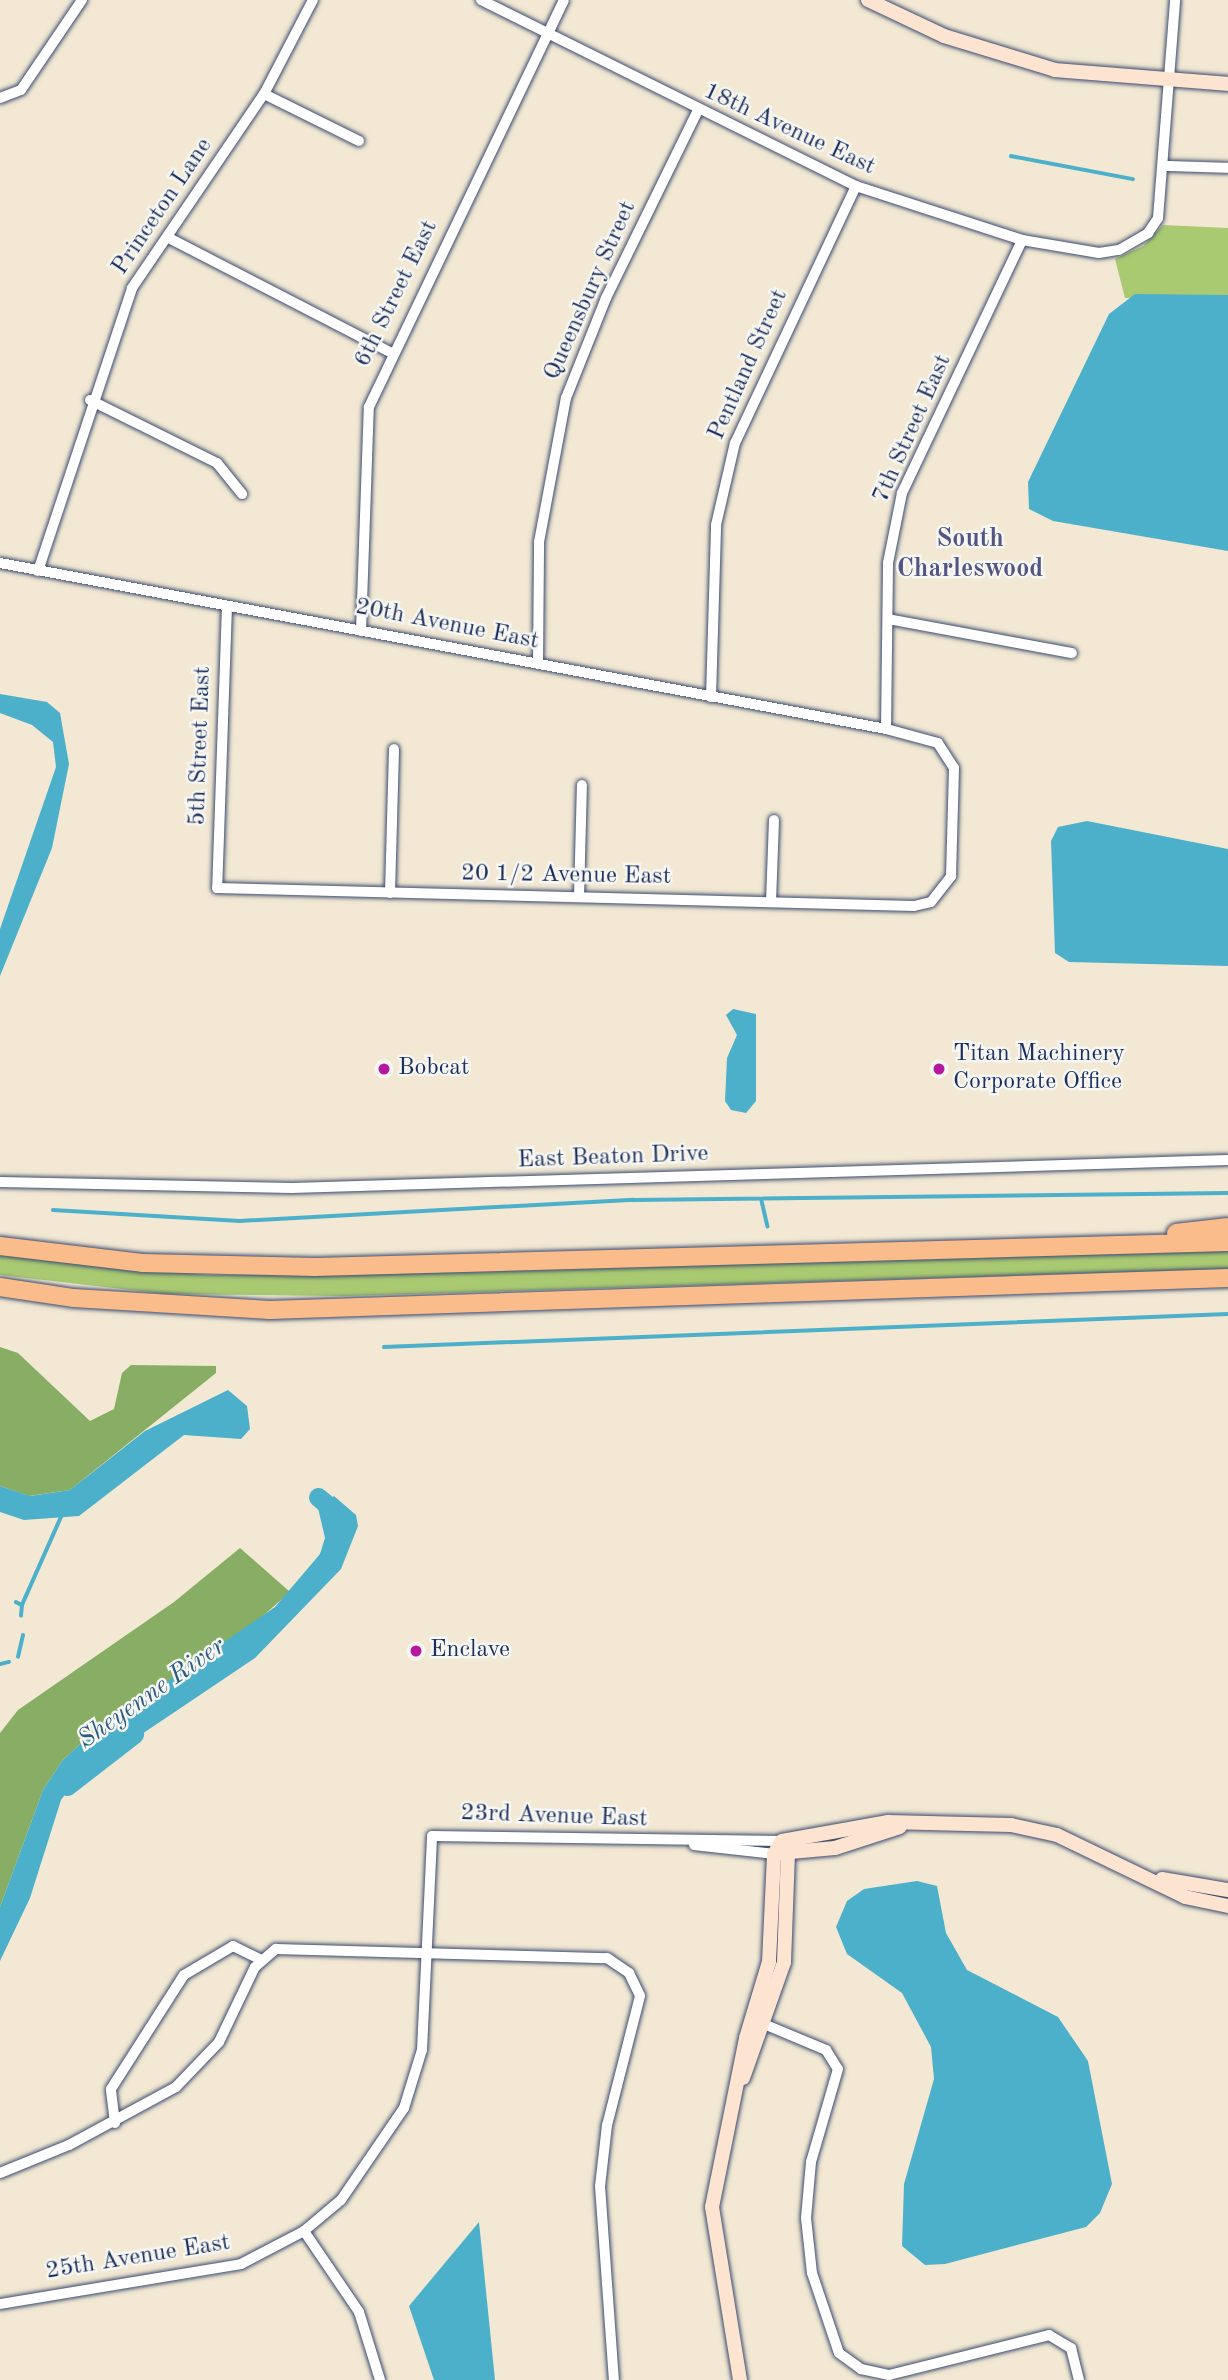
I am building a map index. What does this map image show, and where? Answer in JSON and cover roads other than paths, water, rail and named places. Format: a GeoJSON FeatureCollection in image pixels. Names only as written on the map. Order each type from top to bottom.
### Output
{"type":"FeatureCollection","features":[{"type":"Feature","properties":{"kind":"highway"},"geometry":{"type":"LineString","coordinates":[[1071,1246],[1228,1227]]}},
{"type":"Feature","properties":{"kind":"highway"},"geometry":{"type":"LineString","coordinates":[[0,1246],[142,1263],[315,1267],[1228,1242]]}},
{"type":"Feature","properties":{"kind":"highway"},"geometry":{"type":"LineString","coordinates":[[0,1287],[74,1298],[271,1310],[1228,1278]]}},
{"type":"Feature","properties":{"kind":"highway"},"geometry":{"type":"LineString","coordinates":[[1108,1281],[1228,1287]]}},
{"type":"Feature","properties":{"kind":"street"},"geometry":{"type":"LineString","coordinates":[[0,98],[21,90],[82,0]]}},
{"type":"Feature","properties":{"kind":"street","name":"Princeton Lane"},"geometry":{"type":"LineString","coordinates":[[38,571],[90,400],[132,288],[264,94],[313,0]]}},
{"type":"Feature","properties":{"kind":"street"},"geometry":{"type":"LineString","coordinates":[[481,0],[547,34]]}},
{"type":"Feature","properties":{"kind":"street","name":"6th Street East"},"geometry":{"type":"LineString","coordinates":[[361,631],[365,442],[369,407],[390,352],[564,0]]}},
{"type":"Feature","properties":{"kind":"street"},"geometry":{"type":"LineString","coordinates":[[868,0],[944,36],[1055,71],[1171,82],[1228,84]]}},
{"type":"Feature","properties":{"kind":"street"},"geometry":{"type":"LineString","coordinates":[[1022,240],[1099,253],[1133,243],[1158,218],[1166,166],[1175,0]]}},
{"type":"Feature","properties":{"kind":"street","name":"18th Avenue East"},"geometry":{"type":"LineString","coordinates":[[547,34],[856,186],[1022,240]]}},
{"type":"Feature","properties":{"kind":"street"},"geometry":{"type":"LineString","coordinates":[[264,94],[359,141]]}},
{"type":"Feature","properties":{"kind":"street","name":"Queensbury Street"},"geometry":{"type":"LineString","coordinates":[[538,664],[539,542],[566,398],[606,298],[698,110]]}},
{"type":"Feature","properties":{"kind":"street"},"geometry":{"type":"LineString","coordinates":[[1166,166],[1228,167]]}},
{"type":"Feature","properties":{"kind":"street","name":"Pentland Street"},"geometry":{"type":"LineString","coordinates":[[710,696],[716,525],[732,454],[751,401],[856,186]]}},
{"type":"Feature","properties":{"kind":"street"},"geometry":{"type":"LineString","coordinates":[[167,237],[390,352]]}},
{"type":"Feature","properties":{"kind":"street","name":"7th Street East"},"geometry":{"type":"LineString","coordinates":[[886,729],[888,563],[902,493],[1022,240]]}},
{"type":"Feature","properties":{"kind":"street"},"geometry":{"type":"LineString","coordinates":[[90,400],[217,463],[242,494]]}},
{"type":"Feature","properties":{"kind":"street","name":"20th Avenue East"},"geometry":{"type":"LineString","coordinates":[[0,563],[886,729]]}},
{"type":"Feature","properties":{"kind":"street","name":"5th Street East"},"geometry":{"type":"LineString","coordinates":[[217,888],[227,606]]}},
{"type":"Feature","properties":{"kind":"street"},"geometry":{"type":"LineString","coordinates":[[888,618],[1072,653]]}},
{"type":"Feature","properties":{"kind":"street","name":"20 1/2 Avenue East"},"geometry":{"type":"LineString","coordinates":[[217,888],[914,906],[945,890],[951,876],[954,768],[938,743],[886,729]]}},
{"type":"Feature","properties":{"kind":"street"},"geometry":{"type":"LineString","coordinates":[[390,893],[394,748]]}},
{"type":"Feature","properties":{"kind":"street"},"geometry":{"type":"LineString","coordinates":[[579,897],[582,785]]}},
{"type":"Feature","properties":{"kind":"street"},"geometry":{"type":"LineString","coordinates":[[771,902],[774,820]]}},
{"type":"Feature","properties":{"kind":"street","name":"East Beaton Drive"},"geometry":{"type":"LineString","coordinates":[[0,1182],[292,1188],[1228,1160]]}},
{"type":"Feature","properties":{"kind":"street","name":"23rd Avenue East"},"geometry":{"type":"LineString","coordinates":[[432,1836],[781,1849],[918,1822],[970,1821],[1057,1835],[1154,1877]]}},
{"type":"Feature","properties":{"kind":"street","name":"25th Avenue East"},"geometry":{"type":"LineString","coordinates":[[0,2304],[241,2264],[304,2231],[341,2200],[404,2108],[422,2050],[429,1951],[432,1836]]}},
{"type":"Feature","properties":{"kind":"street","name":"23rd Avenue East"},"geometry":{"type":"LineString","coordinates":[[676,1843],[781,1849]]}},
{"type":"Feature","properties":{"kind":"street"},"geometry":{"type":"LineString","coordinates":[[740,2380],[712,2207],[729,2108],[774,1932],[781,1849]]}},
{"type":"Feature","properties":{"kind":"street"},"geometry":{"type":"LineString","coordinates":[[729,2108],[766,2025],[784,1962],[781,1849]]}},
{"type":"Feature","properties":{"kind":"street"},"geometry":{"type":"LineString","coordinates":[[1154,1877],[1228,1890]]}},
{"type":"Feature","properties":{"kind":"street"},"geometry":{"type":"LineString","coordinates":[[1154,1877],[1185,1897],[1228,1906]]}},
{"type":"Feature","properties":{"kind":"street"},"geometry":{"type":"LineString","coordinates":[[115,2123],[111,2090],[184,1976],[214,1952],[233,1946],[260,1959]]}},
{"type":"Feature","properties":{"kind":"street"},"geometry":{"type":"LineString","coordinates":[[0,2173],[115,2123],[176,2087],[203,2062],[260,1959],[286,1948],[600,1956],[633,1978],[640,2014],[609,2115],[599,2201],[614,2380]]}},
{"type":"Feature","properties":{"kind":"street"},"geometry":{"type":"LineString","coordinates":[[752,2019],[826,2050],[838,2068],[811,2162],[806,2218],[811,2273],[839,2353],[861,2370],[889,2375],[1049,2335],[1071,2348],[1079,2380]]}},
{"type":"Feature","properties":{"kind":"street"},"geometry":{"type":"LineString","coordinates":[[304,2231],[359,2312],[380,2380]]}},
{"type":"Feature","properties":{"kind":"street"},"geometry":{"type":"LineString","coordinates":[[729,2322],[751,2380]]}},
{"type":"Feature","properties":{"kind":"water"},"geometry":{"type":"Polygon","coordinates":[[[1135,294],[1228,295],[1228,551],[1053,521],[1029,509],[1028,482],[1109,314],[1135,294]]]}},
{"type":"Feature","properties":{"kind":"water"},"geometry":{"type":"Polygon","coordinates":[[[0,694],[47,702],[60,713],[69,764],[52,848],[0,976],[0,929],[56,767],[53,742],[32,725],[0,713],[0,694]]]}},
{"type":"Feature","properties":{"kind":"water"},"geometry":{"type":"Polygon","coordinates":[[[1087,821],[1228,849],[1228,966],[1069,962],[1055,953],[1051,841],[1058,827],[1087,821]]]}},
{"type":"Feature","properties":{"kind":"water"},"geometry":{"type":"Polygon","coordinates":[[[733,1009],[756,1014],[756,1101],[746,1113],[731,1110],[725,1101],[727,1058],[737,1035],[726,1015],[733,1009]]]}},
{"type":"Feature","properties":{"kind":"water"},"geometry":{"type":"Polygon","coordinates":[[[228,1390],[247,1406],[250,1429],[241,1439],[184,1435],[79,1516],[24,1520],[0,1512],[0,1486],[30,1496],[70,1490],[145,1431],[228,1390]]]}},
{"type":"Feature","properties":{"kind":"water"},"geometry":{"type":"Polygon","coordinates":[[[334,1496],[356,1515],[358,1526],[341,1569],[255,1658],[78,1777],[61,1800],[30,1898],[0,1961],[0,1907],[43,1790],[62,1761],[92,1733],[275,1607],[320,1554],[325,1538],[318,1508],[334,1496]]]}},
{"type":"Feature","properties":{"kind":"water"},"geometry":{"type":"Polygon","coordinates":[[[917,1881],[937,1886],[946,1933],[967,1970],[1058,2017],[1088,2061],[1112,2184],[1100,2213],[1086,2227],[945,2264],[925,2265],[902,2246],[904,2184],[934,2079],[931,2047],[902,1993],[847,1954],[836,1927],[847,1901],[864,1889],[917,1881]]]}},
{"type":"Feature","properties":{"kind":"water"},"geometry":{"type":"Polygon","coordinates":[[[479,2222],[495,2380],[434,2380],[409,2306],[479,2222]]]}},
{"type":"Feature","properties":{"kind":"waterway"},"geometry":{"type":"LineString","coordinates":[[1011,156],[1133,179]]}},
{"type":"Feature","properties":{"kind":"waterway"},"geometry":{"type":"LineString","coordinates":[[53,1210],[240,1221],[633,1200],[1228,1193]]}},
{"type":"Feature","properties":{"kind":"waterway"},"geometry":{"type":"LineString","coordinates":[[762,1201],[768,1226]]}},
{"type":"Feature","properties":{"kind":"waterway"},"geometry":{"type":"LineString","coordinates":[[384,1347],[1228,1314]]}},
{"type":"Feature","properties":{"kind":"waterway","name":"Sheyenne River"},"geometry":{"type":"LineString","coordinates":[[318,1497],[344,1519]]}},
{"type":"Feature","properties":{"kind":"waterway"},"geometry":{"type":"LineString","coordinates":[[16,1602],[22,1605],[61,1517]]}},
{"type":"Feature","properties":{"kind":"waterway"},"geometry":{"type":"LineString","coordinates":[[21,1616],[22,1605]]}},
{"type":"Feature","properties":{"kind":"waterway"},"geometry":{"type":"LineString","coordinates":[[18,1657],[23,1636]]}},
{"type":"Feature","properties":{"kind":"waterway"},"geometry":{"type":"LineString","coordinates":[[0,1664],[9,1662]]}},
{"type":"Feature","properties":{"kind":"waterway","name":"Sheyenne River"},"geometry":{"type":"LineString","coordinates":[[67,1786],[134,1734]]}},
{"type":"Feature","properties":{"kind":"place","name":"Bobcat"},"geometry":{"type":"Point","coordinates":[384,1069]}},
{"type":"Feature","properties":{"kind":"place","name":"Titan Machinery Corporate Office"},"geometry":{"type":"Point","coordinates":[939,1069]}},
{"type":"Feature","properties":{"kind":"place","name":"Enclave"},"geometry":{"type":"Point","coordinates":[416,1651]}},
{"type":"Feature","properties":{"kind":"district","name":"South Charleswood"},"geometry":{"type":"Point","coordinates":[970,555]}}]}
